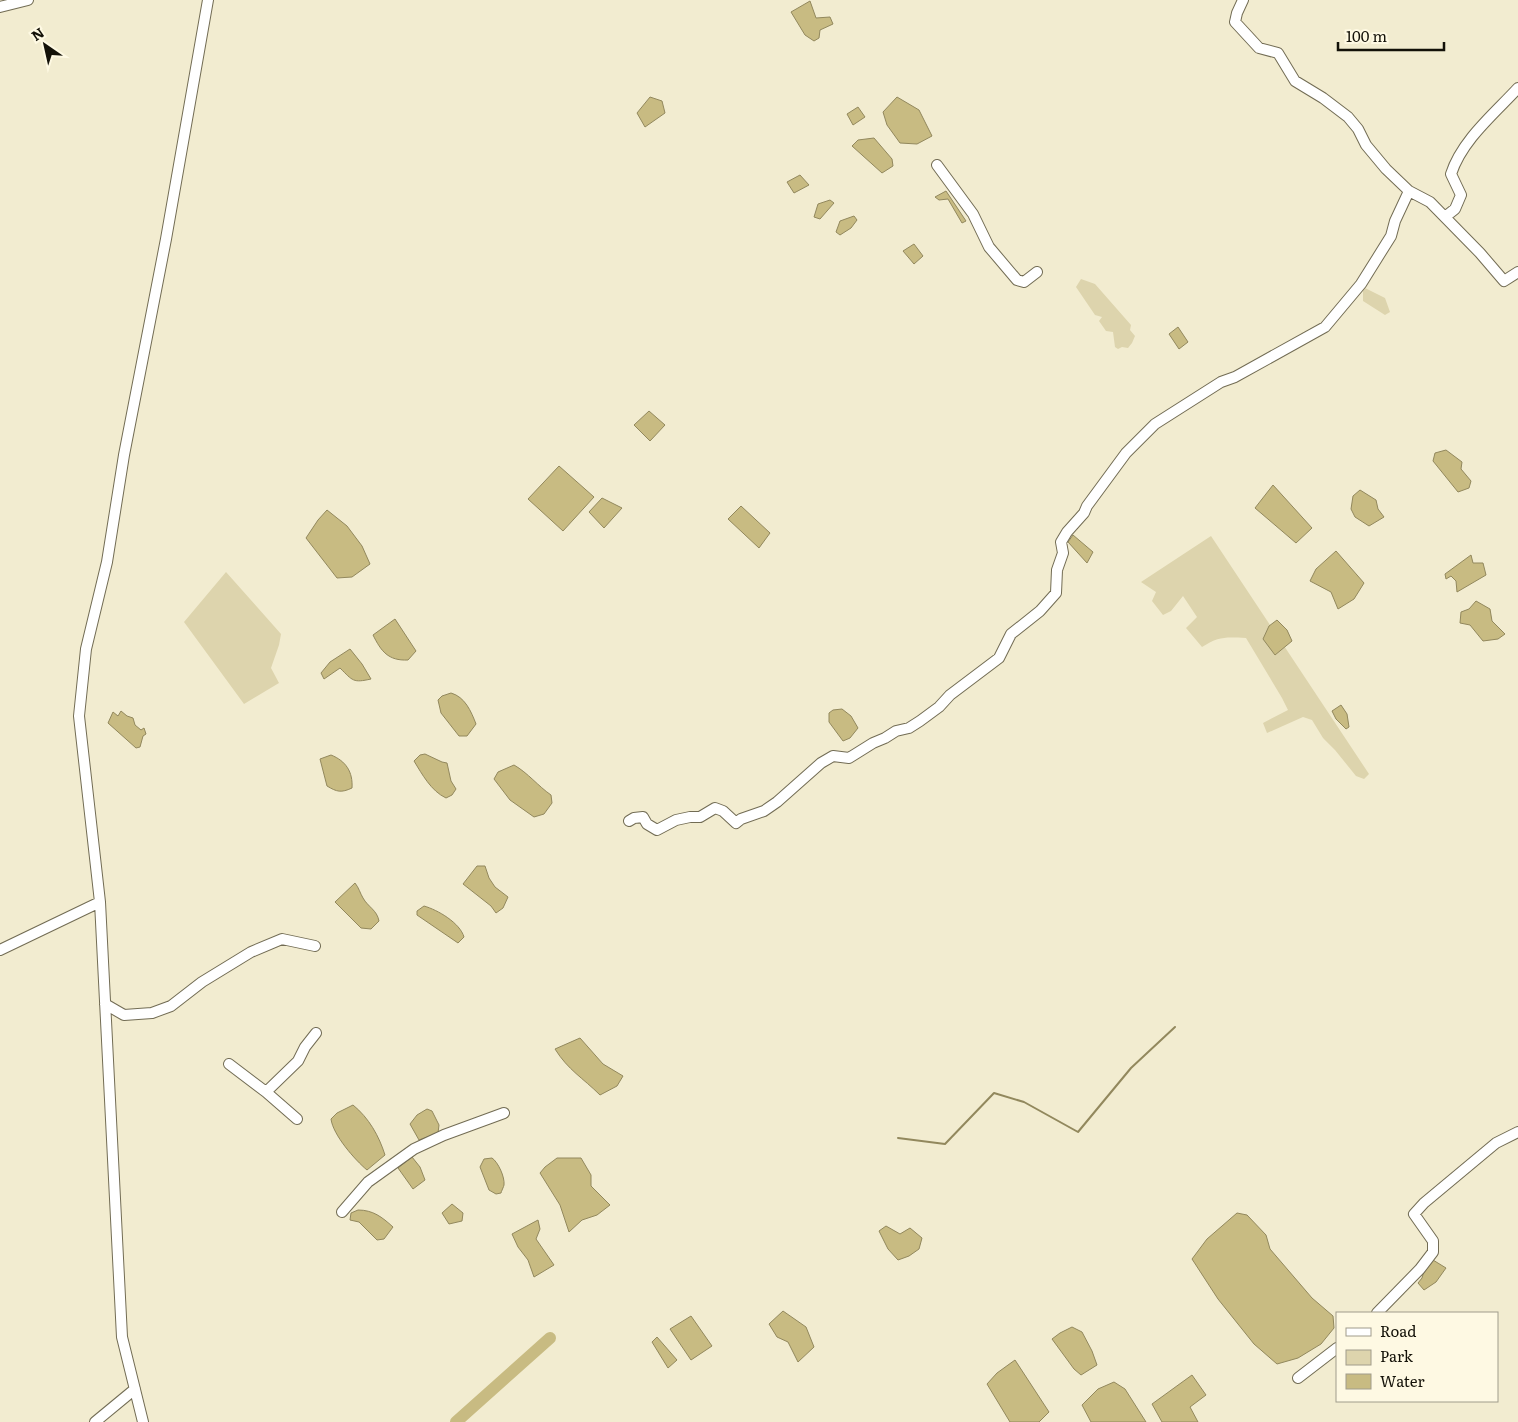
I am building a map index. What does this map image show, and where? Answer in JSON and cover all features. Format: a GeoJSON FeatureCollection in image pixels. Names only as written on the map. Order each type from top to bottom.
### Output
{"type":"FeatureCollection","features":[{"type":"Feature","properties":{"kind":"street"},"geometry":{"type":"LineString","coordinates":[[0,7],[28,0]]}},
{"type":"Feature","properties":{"kind":"street"},"geometry":{"type":"LineString","coordinates":[[143,1422],[122,1337],[100,902],[79,716],[86,649],[107,562],[124,455],[166,240],[208,0]]}},
{"type":"Feature","properties":{"kind":"street"},"geometry":{"type":"LineString","coordinates":[[1243,0],[1235,22],[1259,48],[1278,53],[1295,81],[1323,98],[1348,117],[1366,145],[1386,169],[1409,191],[1430,202],[1480,253],[1504,281],[1518,272]]}},
{"type":"Feature","properties":{"kind":"street"},"geometry":{"type":"LineString","coordinates":[[1445,217],[1455,209],[1460,195],[1451,174],[1455,162],[1473,137],[1518,88]]}},
{"type":"Feature","properties":{"kind":"street"},"geometry":{"type":"LineString","coordinates":[[936,164],[973,214],[989,247],[1017,280],[1024,282],[1037,272]]}},
{"type":"Feature","properties":{"kind":"street"},"geometry":{"type":"LineString","coordinates":[[629,821],[634,818],[643,817],[647,824],[657,830],[676,820],[700,817],[715,808],[723,811],[736,822],[764,811],[833,756],[849,758],[896,731],[909,728],[940,707],[950,694],[999,658],[1011,634],[1040,611],[1056,593],[1057,570],[1063,553],[1061,542],[1126,453],[1155,424],[1199,395],[1325,327],[1361,284],[1391,236],[1394,221],[1409,191]]}},
{"type":"Feature","properties":{"kind":"street"},"geometry":{"type":"LineString","coordinates":[[0,950],[100,902]]}},
{"type":"Feature","properties":{"kind":"street"},"geometry":{"type":"LineString","coordinates":[[104,1004],[124,1015],[152,1013],[172,1006],[202,982],[250,952],[282,939],[315,946]]}},
{"type":"Feature","properties":{"kind":"street"},"geometry":{"type":"LineString","coordinates":[[266,1092],[298,1061],[305,1047],[316,1033]]}},
{"type":"Feature","properties":{"kind":"street"},"geometry":{"type":"LineString","coordinates":[[229,1064],[297,1119]]}},
{"type":"Feature","properties":{"kind":"street"},"geometry":{"type":"LineString","coordinates":[[342,1212],[368,1182],[414,1150],[444,1135],[504,1113]]}},
{"type":"Feature","properties":{"kind":"street"},"geometry":{"type":"LineString","coordinates":[[1378,1312],[1420,1269],[1433,1252],[1433,1241],[1414,1214],[1496,1143],[1518,1132]]}},
{"type":"Feature","properties":{"kind":"street"},"geometry":{"type":"LineString","coordinates":[[1298,1378],[1336,1349]]}},
{"type":"Feature","properties":{"kind":"street"},"geometry":{"type":"LineString","coordinates":[[95,1422],[135,1389]]}},
{"type":"Feature","properties":{"kind":"green space"},"geometry":{"type":"Polygon","coordinates":[[[1081,279],[1095,284],[1131,325],[1130,330],[1135,336],[1128,348],[1122,347],[1118,349],[1115,347],[1113,332],[1106,331],[1099,321],[1102,317],[1095,315],[1076,287],[1081,279]]]}},
{"type":"Feature","properties":{"kind":"green space"},"geometry":{"type":"Polygon","coordinates":[[[1363,287],[1385,298],[1390,312],[1385,315],[1363,301],[1363,287]]]}},
{"type":"Feature","properties":{"kind":"green space"},"geometry":{"type":"Polygon","coordinates":[[[1211,536],[1369,774],[1364,779],[1356,776],[1323,738],[1312,720],[1303,717],[1267,733],[1263,723],[1288,710],[1246,638],[1223,638],[1202,647],[1186,628],[1197,617],[1183,596],[1171,611],[1163,615],[1152,601],[1156,592],[1141,582],[1211,536]]]}},
{"type":"Feature","properties":{"kind":"green space"},"geometry":{"type":"Polygon","coordinates":[[[226,572],[281,634],[271,668],[279,683],[244,704],[184,622],[226,572]]]}},
{"type":"Feature","properties":{"kind":"water"},"geometry":{"type":"Polygon","coordinates":[[[810,1],[816,18],[830,17],[833,24],[820,30],[819,38],[814,41],[805,35],[791,12],[810,1]]]}},
{"type":"Feature","properties":{"kind":"water"},"geometry":{"type":"Polygon","coordinates":[[[650,97],[662,101],[665,113],[645,127],[637,113],[650,97]]]}},
{"type":"Feature","properties":{"kind":"water"},"geometry":{"type":"Polygon","coordinates":[[[897,97],[919,110],[932,136],[917,144],[900,143],[887,125],[883,112],[897,97]]]}},
{"type":"Feature","properties":{"kind":"water"},"geometry":{"type":"Polygon","coordinates":[[[858,107],[865,117],[853,125],[847,114],[858,107]]]}},
{"type":"Feature","properties":{"kind":"water"},"geometry":{"type":"Polygon","coordinates":[[[874,138],[892,159],[893,166],[882,173],[852,146],[858,140],[874,138]]]}},
{"type":"Feature","properties":{"kind":"water"},"geometry":{"type":"Polygon","coordinates":[[[800,175],[809,185],[794,193],[787,182],[800,175]]]}},
{"type":"Feature","properties":{"kind":"water"},"geometry":{"type":"Polygon","coordinates":[[[946,191],[966,221],[962,223],[948,199],[939,200],[935,197],[946,191]]]}},
{"type":"Feature","properties":{"kind":"water"},"geometry":{"type":"Polygon","coordinates":[[[830,200],[834,203],[820,219],[814,217],[818,204],[830,200]]]}},
{"type":"Feature","properties":{"kind":"water"},"geometry":{"type":"Polygon","coordinates":[[[854,216],[857,220],[851,228],[840,235],[836,232],[840,221],[854,216]]]}},
{"type":"Feature","properties":{"kind":"water"},"geometry":{"type":"Polygon","coordinates":[[[914,244],[923,256],[914,264],[903,251],[914,244]]]}},
{"type":"Feature","properties":{"kind":"water"},"geometry":{"type":"Polygon","coordinates":[[[1178,327],[1188,342],[1179,349],[1169,334],[1178,327]]]}},
{"type":"Feature","properties":{"kind":"water"},"geometry":{"type":"Polygon","coordinates":[[[649,411],[665,425],[650,441],[634,425],[649,411]]]}},
{"type":"Feature","properties":{"kind":"water"},"geometry":{"type":"Polygon","coordinates":[[[1446,450],[1462,462],[1461,469],[1471,481],[1469,488],[1458,492],[1433,461],[1435,453],[1446,450]]]}},
{"type":"Feature","properties":{"kind":"water"},"geometry":{"type":"Polygon","coordinates":[[[559,466],[594,497],[563,531],[528,499],[559,466]]]}},
{"type":"Feature","properties":{"kind":"water"},"geometry":{"type":"Polygon","coordinates":[[[1273,485],[1312,528],[1296,543],[1255,508],[1273,485]]]}},
{"type":"Feature","properties":{"kind":"water"},"geometry":{"type":"Polygon","coordinates":[[[1360,490],[1376,500],[1378,509],[1384,517],[1369,526],[1355,517],[1351,509],[1353,496],[1360,490]]]}},
{"type":"Feature","properties":{"kind":"water"},"geometry":{"type":"Polygon","coordinates":[[[602,498],[622,508],[604,528],[589,512],[602,498]]]}},
{"type":"Feature","properties":{"kind":"water"},"geometry":{"type":"Polygon","coordinates":[[[741,506],[770,533],[759,548],[728,519],[741,506]]]}},
{"type":"Feature","properties":{"kind":"water"},"geometry":{"type":"Polygon","coordinates":[[[327,510],[347,526],[362,546],[370,564],[352,577],[337,578],[306,538],[327,510]]]}},
{"type":"Feature","properties":{"kind":"water"},"geometry":{"type":"Polygon","coordinates":[[[1073,535],[1093,552],[1087,563],[1068,542],[1073,535]]]}},
{"type":"Feature","properties":{"kind":"water"},"geometry":{"type":"Polygon","coordinates":[[[1336,551],[1364,583],[1354,599],[1338,609],[1331,592],[1310,581],[1316,569],[1336,551]]]}},
{"type":"Feature","properties":{"kind":"water"},"geometry":{"type":"Polygon","coordinates":[[[1471,555],[1473,563],[1483,563],[1486,575],[1457,592],[1456,581],[1451,576],[1446,579],[1445,574],[1471,555]]]}},
{"type":"Feature","properties":{"kind":"water"},"geometry":{"type":"Polygon","coordinates":[[[1476,601],[1490,609],[1492,621],[1505,634],[1498,639],[1483,641],[1470,625],[1460,623],[1461,612],[1469,609],[1476,601]]]}},
{"type":"Feature","properties":{"kind":"water"},"geometry":{"type":"Polygon","coordinates":[[[395,619],[416,651],[408,660],[390,657],[382,650],[373,635],[395,619]]]}},
{"type":"Feature","properties":{"kind":"water"},"geometry":{"type":"Polygon","coordinates":[[[1277,620],[1287,630],[1292,641],[1275,655],[1263,639],[1269,626],[1277,620]]]}},
{"type":"Feature","properties":{"kind":"water"},"geometry":{"type":"Polygon","coordinates":[[[350,649],[371,679],[354,680],[340,668],[324,679],[321,673],[330,662],[350,649]]]}},
{"type":"Feature","properties":{"kind":"water"},"geometry":{"type":"Polygon","coordinates":[[[451,693],[464,701],[476,724],[467,736],[459,736],[441,713],[438,700],[442,696],[451,693]]]}},
{"type":"Feature","properties":{"kind":"water"},"geometry":{"type":"Polygon","coordinates":[[[1341,705],[1347,714],[1349,727],[1346,729],[1336,719],[1332,711],[1341,705]]]}},
{"type":"Feature","properties":{"kind":"water"},"geometry":{"type":"Polygon","coordinates":[[[842,709],[851,716],[858,728],[850,738],[843,741],[829,722],[829,713],[833,710],[842,709]]]}},
{"type":"Feature","properties":{"kind":"water"},"geometry":{"type":"Polygon","coordinates":[[[121,711],[133,718],[135,725],[141,730],[144,728],[146,734],[143,736],[140,747],[136,748],[108,723],[113,712],[118,716],[121,711]]]}},
{"type":"Feature","properties":{"kind":"water"},"geometry":{"type":"Polygon","coordinates":[[[425,754],[447,763],[451,781],[456,789],[452,795],[446,798],[441,795],[431,787],[424,777],[414,761],[420,755],[425,754]]]}},
{"type":"Feature","properties":{"kind":"water"},"geometry":{"type":"Polygon","coordinates":[[[331,755],[341,760],[348,768],[352,788],[339,791],[327,786],[320,759],[331,755]]]}},
{"type":"Feature","properties":{"kind":"water"},"geometry":{"type":"Polygon","coordinates":[[[514,765],[551,795],[552,803],[544,814],[534,817],[510,800],[494,779],[498,772],[514,765]]]}},
{"type":"Feature","properties":{"kind":"water"},"geometry":{"type":"Polygon","coordinates":[[[477,866],[485,866],[489,878],[495,887],[508,897],[503,908],[496,913],[491,906],[463,884],[477,866]]]}},
{"type":"Feature","properties":{"kind":"water"},"geometry":{"type":"Polygon","coordinates":[[[355,883],[365,901],[378,917],[379,921],[371,929],[361,928],[335,902],[355,883]]]}},
{"type":"Feature","properties":{"kind":"water"},"geometry":{"type":"Polygon","coordinates":[[[424,906],[448,918],[458,927],[464,937],[458,943],[417,915],[417,911],[424,906]]]}},
{"type":"Feature","properties":{"kind":"water"},"geometry":{"type":"Polygon","coordinates":[[[580,1038],[603,1064],[623,1076],[617,1086],[600,1095],[570,1068],[555,1049],[580,1038]]]}},
{"type":"Feature","properties":{"kind":"water"},"geometry":{"type":"Polygon","coordinates":[[[353,1105],[373,1128],[385,1155],[367,1170],[340,1140],[331,1119],[337,1113],[353,1105]]]}},
{"type":"Feature","properties":{"kind":"water"},"geometry":{"type":"Polygon","coordinates":[[[427,1109],[432,1111],[439,1125],[438,1133],[419,1140],[410,1124],[417,1115],[427,1109]]]}},
{"type":"Feature","properties":{"kind":"water"},"geometry":{"type":"Polygon","coordinates":[[[412,1157],[420,1167],[425,1180],[413,1189],[398,1168],[412,1157]]]}},
{"type":"Feature","properties":{"kind":"water"},"geometry":{"type":"Polygon","coordinates":[[[492,1158],[499,1166],[504,1182],[501,1193],[496,1194],[489,1190],[480,1167],[484,1159],[492,1158]]]}},
{"type":"Feature","properties":{"kind":"water"},"geometry":{"type":"Polygon","coordinates":[[[557,1158],[581,1158],[591,1175],[591,1186],[610,1205],[597,1215],[582,1220],[569,1232],[560,1205],[540,1173],[557,1158]]]}},
{"type":"Feature","properties":{"kind":"water"},"geometry":{"type":"Polygon","coordinates":[[[452,1204],[463,1213],[462,1221],[449,1224],[442,1213],[452,1204]]]}},
{"type":"Feature","properties":{"kind":"water"},"geometry":{"type":"Polygon","coordinates":[[[358,1210],[368,1211],[377,1215],[393,1227],[384,1239],[377,1240],[359,1222],[350,1220],[351,1213],[358,1210]]]}},
{"type":"Feature","properties":{"kind":"water"},"geometry":{"type":"Polygon","coordinates":[[[1237,1213],[1247,1215],[1266,1235],[1270,1249],[1312,1298],[1333,1316],[1334,1328],[1321,1344],[1298,1358],[1277,1364],[1254,1344],[1218,1299],[1192,1259],[1207,1239],[1237,1213]]]}},
{"type":"Feature","properties":{"kind":"water"},"geometry":{"type":"Polygon","coordinates":[[[538,1220],[540,1229],[536,1239],[554,1265],[534,1277],[528,1260],[518,1247],[512,1234],[538,1220]]]}},
{"type":"Feature","properties":{"kind":"water"},"geometry":{"type":"Polygon","coordinates":[[[886,1226],[900,1234],[910,1228],[922,1238],[919,1249],[909,1256],[898,1260],[888,1249],[879,1231],[886,1226]]]}},
{"type":"Feature","properties":{"kind":"water"},"geometry":{"type":"Polygon","coordinates":[[[1433,1260],[1446,1268],[1436,1282],[1424,1290],[1418,1283],[1424,1271],[1433,1260]]]}},
{"type":"Feature","properties":{"kind":"water"},"geometry":{"type":"Polygon","coordinates":[[[783,1311],[806,1327],[814,1347],[798,1362],[788,1342],[777,1337],[769,1324],[783,1311]]]}},
{"type":"Feature","properties":{"kind":"water"},"geometry":{"type":"Polygon","coordinates":[[[691,1316],[712,1346],[691,1360],[670,1329],[691,1316]]]}},
{"type":"Feature","properties":{"kind":"water"},"geometry":{"type":"Polygon","coordinates":[[[1072,1327],[1082,1332],[1097,1365],[1081,1375],[1074,1369],[1052,1339],[1072,1327]]]}},
{"type":"Feature","properties":{"kind":"water"},"geometry":{"type":"Polygon","coordinates":[[[657,1337],[677,1360],[668,1368],[652,1342],[657,1337]]]}},
{"type":"Feature","properties":{"kind":"water"},"geometry":{"type":"Polygon","coordinates":[[[1015,1360],[1049,1412],[1039,1422],[1010,1422],[987,1384],[997,1373],[1015,1360]]]}},
{"type":"Feature","properties":{"kind":"water"},"geometry":{"type":"Polygon","coordinates":[[[1192,1375],[1206,1395],[1190,1407],[1198,1422],[1162,1422],[1152,1404],[1192,1375]]]}},
{"type":"Feature","properties":{"kind":"water"},"geometry":{"type":"Polygon","coordinates":[[[1114,1382],[1125,1389],[1146,1422],[1091,1422],[1082,1405],[1098,1389],[1114,1382]]]}},
{"type":"Feature","properties":{"kind":"waterway"},"geometry":{"type":"LineString","coordinates":[[898,1138],[945,1144],[994,1093],[1024,1102],[1078,1132],[1131,1068],[1175,1027]]}},
{"type":"Feature","properties":{"kind":"waterway"},"geometry":{"type":"LineString","coordinates":[[456,1422],[550,1338]]}}]}
